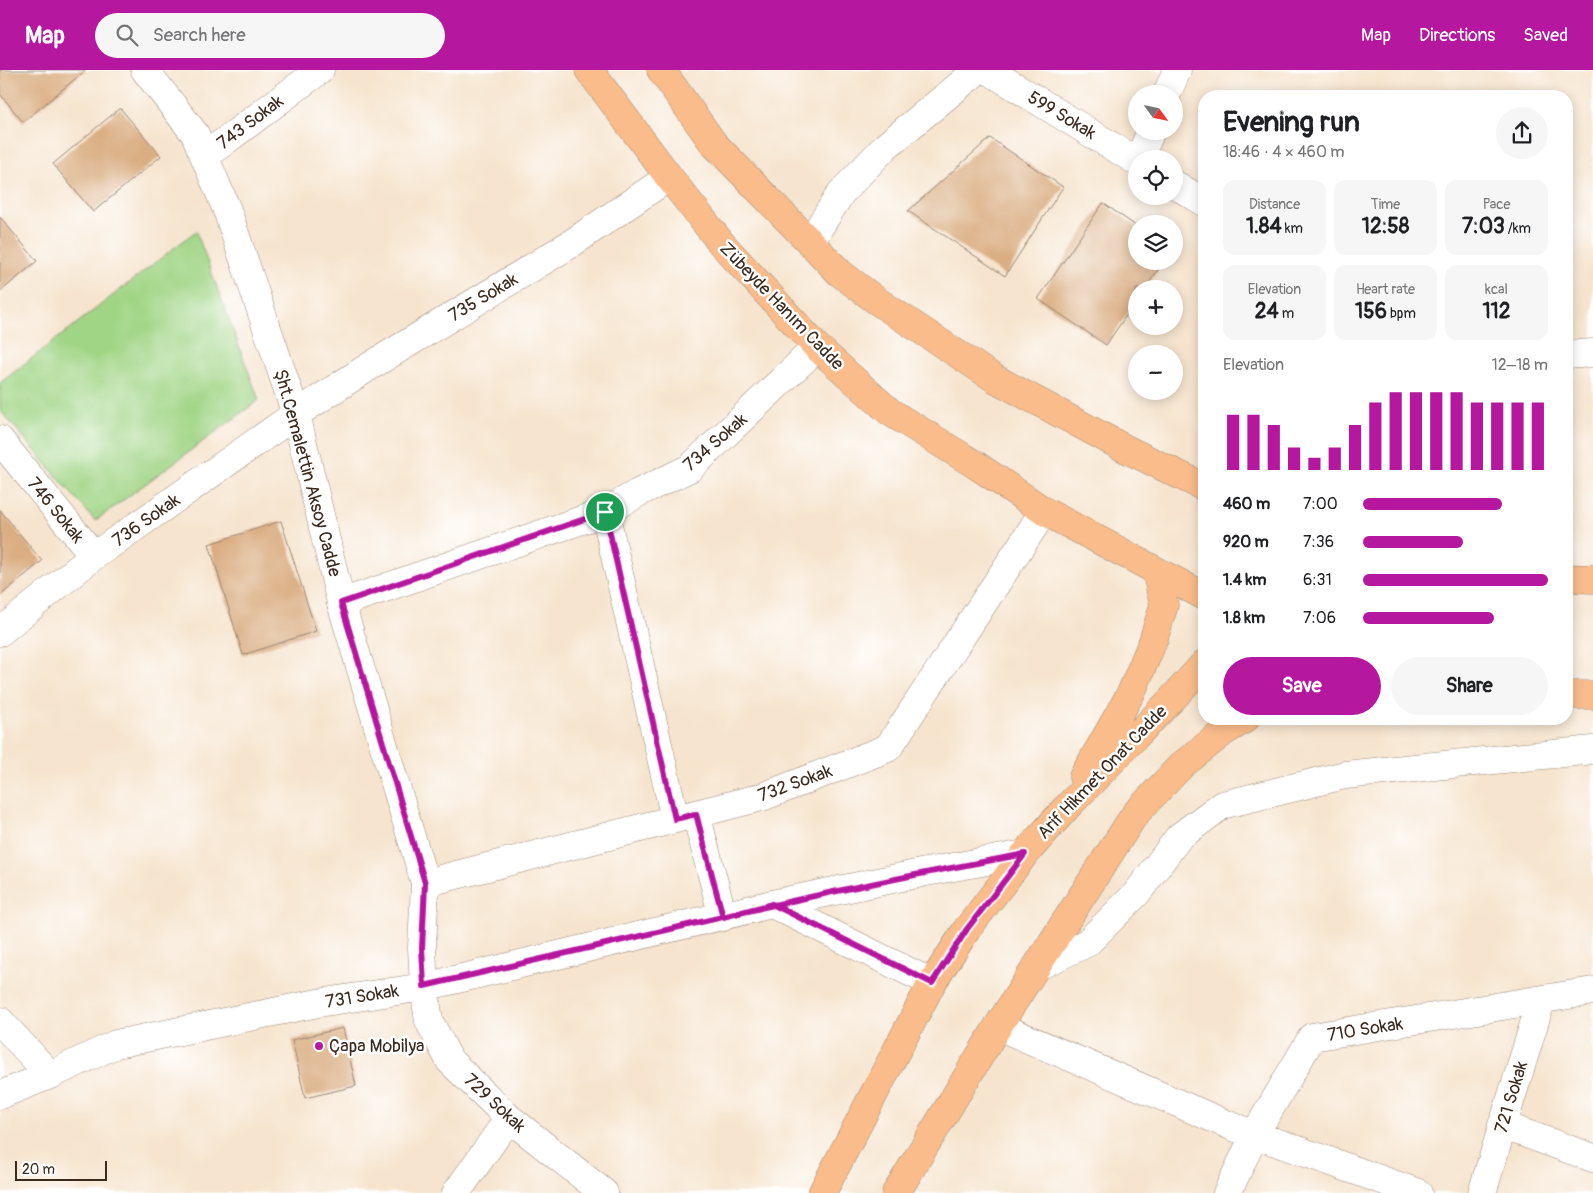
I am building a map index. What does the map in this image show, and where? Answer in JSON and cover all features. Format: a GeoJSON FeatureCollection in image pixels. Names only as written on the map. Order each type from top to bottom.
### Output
{"type":"FeatureCollection","features":[{"type":"Feature","properties":{"kind":"main road","name":"Zübeyde Hanım Cadde"},"geometry":{"type":"LineString","coordinates":[[589,70],[668,177],[722,244],[818,348],[890,412],[1044,510],[1198,593]]}},
{"type":"Feature","properties":{"kind":"main road"},"geometry":{"type":"LineString","coordinates":[[662,70],[714,144],[840,273],[877,301],[994,378],[1198,484]]}},
{"type":"Feature","properties":{"kind":"main road"},"geometry":{"type":"LineString","coordinates":[[1066,808],[1131,693],[1153,641],[1164,605],[1156,571]]}},
{"type":"Feature","properties":{"kind":"main road"},"geometry":{"type":"LineString","coordinates":[[1573,578],[1593,579]]}},
{"type":"Feature","properties":{"kind":"main road","name":"Arif Hikmet Onat Cadde"},"geometry":{"type":"LineString","coordinates":[[822,1193],[932,983],[967,929],[1025,854],[1066,808],[1198,671]]}},
{"type":"Feature","properties":{"kind":"main road"},"geometry":{"type":"LineString","coordinates":[[1573,695],[1593,695]]}},
{"type":"Feature","properties":{"kind":"main road"},"geometry":{"type":"LineString","coordinates":[[896,1193],[998,1026],[1135,814],[1182,765],[1236,725]]}},
{"type":"Feature","properties":{"kind":"street","name":"Şht.Cemalettin Aksoy Cadde"},"geometry":{"type":"LineString","coordinates":[[145,70],[195,134],[205,156],[227,210],[296,414],[341,603],[425,883],[422,948],[424,986]]}},
{"type":"Feature","properties":{"kind":"street","name":"743 Sokak"},"geometry":{"type":"LineString","coordinates":[[205,156],[320,70]]}},
{"type":"Feature","properties":{"kind":"street"},"geometry":{"type":"LineString","coordinates":[[810,242],[841,193],[886,146],[978,70]]}},
{"type":"Feature","properties":{"kind":"street","name":"599 Sokak"},"geometry":{"type":"LineString","coordinates":[[988,70],[1128,154]]}},
{"type":"Feature","properties":{"kind":"street"},"geometry":{"type":"LineString","coordinates":[[1171,85],[1177,70]]}},
{"type":"Feature","properties":{"kind":"street","name":"735 Sokak"},"geometry":{"type":"LineString","coordinates":[[296,414],[367,368],[569,245],[668,177]]}},
{"type":"Feature","properties":{"kind":"street"},"geometry":{"type":"LineString","coordinates":[[1183,189],[1198,198]]}},
{"type":"Feature","properties":{"kind":"street","name":"734 Sokak"},"geometry":{"type":"LineString","coordinates":[[341,603],[605,512],[638,493],[690,468],[818,348]]}},
{"type":"Feature","properties":{"kind":"street"},"geometry":{"type":"LineString","coordinates":[[1573,354],[1593,353]]}},
{"type":"Feature","properties":{"kind":"street","name":"736 Sokak"},"geometry":{"type":"LineString","coordinates":[[0,632],[94,556],[296,414]]}},
{"type":"Feature","properties":{"kind":"street","name":"746 Sokak"},"geometry":{"type":"LineString","coordinates":[[0,440],[94,556]]}},
{"type":"Feature","properties":{"kind":"street","name":"732 Sokak"},"geometry":{"type":"LineString","coordinates":[[425,883],[762,797],[888,748],[1044,510]]}},
{"type":"Feature","properties":{"kind":"street"},"geometry":{"type":"LineString","coordinates":[[605,512],[686,816],[723,917]]}},
{"type":"Feature","properties":{"kind":"street"},"geometry":{"type":"LineString","coordinates":[[1036,967],[1087,943],[1137,893],[1179,837],[1222,805],[1345,775],[1593,750]]}},
{"type":"Feature","properties":{"kind":"street","name":"731 Sokak"},"geometry":{"type":"LineString","coordinates":[[0,1096],[116,1044],[318,1003],[424,986],[772,904],[916,874],[1025,854]]}},
{"type":"Feature","properties":{"kind":"street"},"geometry":{"type":"LineString","coordinates":[[772,904],[932,983]]}},
{"type":"Feature","properties":{"kind":"street","name":"729 Sokak"},"geometry":{"type":"LineString","coordinates":[[424,986],[430,1021],[450,1061],[509,1118],[604,1193]]}},
{"type":"Feature","properties":{"kind":"street","name":"710 Sokak"},"geometry":{"type":"LineString","coordinates":[[1227,1193],[1255,1134],[1312,1037],[1593,991]]}},
{"type":"Feature","properties":{"kind":"street","name":"721 Sokak"},"geometry":{"type":"LineString","coordinates":[[1482,1193],[1541,1001]]}},
{"type":"Feature","properties":{"kind":"street"},"geometry":{"type":"LineString","coordinates":[[0,1021],[50,1075]]}},
{"type":"Feature","properties":{"kind":"street"},"geometry":{"type":"LineString","coordinates":[[998,1026],[1222,1122],[1418,1193]]}},
{"type":"Feature","properties":{"kind":"street"},"geometry":{"type":"LineString","coordinates":[[456,1193],[509,1118]]}},
{"type":"Feature","properties":{"kind":"street"},"geometry":{"type":"LineString","coordinates":[[1502,1124],[1593,1158]]}},
{"type":"Feature","properties":{"kind":"green space"},"geometry":{"type":"Polygon","coordinates":[[[196,231],[259,400],[95,521],[0,410],[0,383],[196,231]]]}},
{"type":"Feature","properties":{"kind":"building"},"geometry":{"type":"Polygon","coordinates":[[[0,70],[86,70],[23,122],[0,94],[0,70]]]}},
{"type":"Feature","properties":{"kind":"building"},"geometry":{"type":"Polygon","coordinates":[[[120,108],[161,156],[93,212],[53,164],[120,108]]]}},
{"type":"Feature","properties":{"kind":"building"},"geometry":{"type":"Polygon","coordinates":[[[990,138],[1063,187],[1005,276],[908,211],[990,138]]]}},
{"type":"Feature","properties":{"kind":"building"},"geometry":{"type":"Polygon","coordinates":[[[1103,203],[1128,220],[1128,270],[1158,270],[1151,280],[1128,280],[1128,313],[1106,345],[1038,299],[1103,203]]]}},
{"type":"Feature","properties":{"kind":"building"},"geometry":{"type":"Polygon","coordinates":[[[0,217],[37,261],[0,292],[0,217]]]}},
{"type":"Feature","properties":{"kind":"building"},"geometry":{"type":"Polygon","coordinates":[[[0,510],[42,561],[0,596],[0,510]]]}},
{"type":"Feature","properties":{"kind":"building"},"geometry":{"type":"Polygon","coordinates":[[[281,521],[316,631],[243,655],[209,544],[281,521]]]}},
{"type":"Feature","properties":{"kind":"building"},"geometry":{"type":"Polygon","coordinates":[[[343,1028],[356,1086],[305,1098],[292,1040],[343,1028]]]}},
{"type":"Feature","properties":{"kind":"place","name":"Çapa Mobilya"},"geometry":{"type":"Point","coordinates":[319,1046]}},
{"type":"Feature","properties":{"kind":"route"},"geometry":{"type":"LineString","coordinates":[[605,512],[341,603],[425,883],[422,948],[424,986],[723,917],[772,904],[926,872],[1025,854],[967,929],[932,983],[772,904],[723,917],[696,814],[675,819],[605,512]]}}]}
